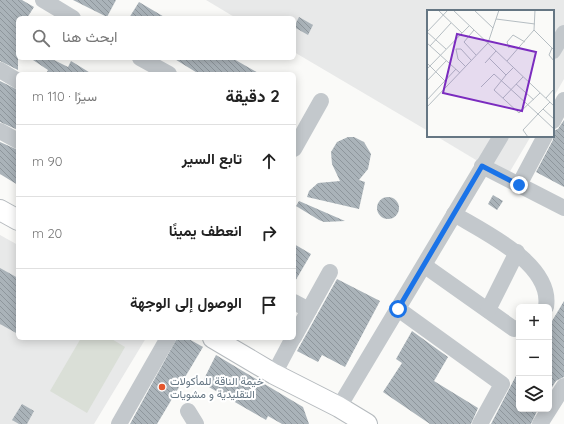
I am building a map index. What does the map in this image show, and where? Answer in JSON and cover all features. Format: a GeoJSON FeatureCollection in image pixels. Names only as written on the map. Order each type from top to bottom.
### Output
{"type":"FeatureCollection","features":[{"type":"Feature","properties":{"kind":"main road"},"geometry":{"type":"LineString","coordinates":[[0,210],[16,219]]}},
{"type":"Feature","properties":{"kind":"main road"},"geometry":{"type":"LineString","coordinates":[[216,340],[274,374],[338,416],[367,424]]}},
{"type":"Feature","properties":{"kind":"street"},"geometry":{"type":"LineString","coordinates":[[43,0],[70,16]]}},
{"type":"Feature","properties":{"kind":"street"},"geometry":{"type":"LineString","coordinates":[[554,49],[564,33]]}},
{"type":"Feature","properties":{"kind":"street"},"geometry":{"type":"LineString","coordinates":[[144,65],[163,72]]}},
{"type":"Feature","properties":{"kind":"street"},"geometry":{"type":"LineString","coordinates":[[0,70],[16,80]]}},
{"type":"Feature","properties":{"kind":"street"},"geometry":{"type":"LineString","coordinates":[[554,118],[564,100]]}},
{"type":"Feature","properties":{"kind":"street"},"geometry":{"type":"LineString","coordinates":[[296,145],[321,101]]}},
{"type":"Feature","properties":{"kind":"street"},"geometry":{"type":"LineString","coordinates":[[0,131],[16,140]]}},
{"type":"Feature","properties":{"kind":"street"},"geometry":{"type":"LineString","coordinates":[[338,416],[398,309],[425,266],[482,166],[500,137]]}},
{"type":"Feature","properties":{"kind":"street"},"geometry":{"type":"LineString","coordinates":[[519,185],[544,137]]}},
{"type":"Feature","properties":{"kind":"street"},"geometry":{"type":"LineString","coordinates":[[482,166],[564,208]]}},
{"type":"Feature","properties":{"kind":"street"},"geometry":{"type":"LineString","coordinates":[[454,214],[517,252],[541,280],[546,304]]}},
{"type":"Feature","properties":{"kind":"street"},"geometry":{"type":"LineString","coordinates":[[488,310],[517,252]]}},
{"type":"Feature","properties":{"kind":"street"},"geometry":{"type":"LineString","coordinates":[[425,266],[514,329],[516,329]]}},
{"type":"Feature","properties":{"kind":"street"},"geometry":{"type":"LineString","coordinates":[[296,333],[330,272]]}},
{"type":"Feature","properties":{"kind":"street"},"geometry":{"type":"LineString","coordinates":[[296,303],[309,310]]}},
{"type":"Feature","properties":{"kind":"street"},"geometry":{"type":"LineString","coordinates":[[398,309],[502,384],[480,424]]}},
{"type":"Feature","properties":{"kind":"street"},"geometry":{"type":"LineString","coordinates":[[119,424],[167,340]]}},
{"type":"Feature","properties":{"kind":"street"},"geometry":{"type":"LineString","coordinates":[[274,374],[292,340]]}},
{"type":"Feature","properties":{"kind":"street"},"geometry":{"type":"LineString","coordinates":[[540,424],[564,386]]}},
{"type":"Feature","properties":{"kind":"shaded area"},"geometry":{"type":"Polygon","coordinates":[[[206,0],[564,0],[564,79],[554,96],[554,10],[427,10],[427,130],[296,53],[296,16],[233,16],[206,0]]]}},
{"type":"Feature","properties":{"kind":"shaded area"},"geometry":{"type":"Polygon","coordinates":[[[438,137],[530,137],[506,178],[438,137]]]}},
{"type":"Feature","properties":{"kind":"shaded area"},"geometry":{"type":"Polygon","coordinates":[[[0,235],[16,244],[16,340],[145,340],[94,424],[0,424],[0,235]]]}},
{"type":"Feature","properties":{"kind":"shaded area"},"geometry":{"type":"Polygon","coordinates":[[[80,340],[113,340],[125,347],[87,413],[50,391],[80,340]]]}},
{"type":"Feature","properties":{"kind":"building"},"geometry":{"type":"Polygon","coordinates":[[[0,0],[22,0],[34,7],[28,16],[16,16],[16,60],[18,60],[18,70],[0,61],[0,0]]]}},
{"type":"Feature","properties":{"kind":"building"},"geometry":{"type":"Polygon","coordinates":[[[73,0],[116,0],[108,16],[73,0]]]}},
{"type":"Feature","properties":{"kind":"building"},"geometry":{"type":"Polygon","coordinates":[[[139,2],[163,16],[130,16],[139,2]]]}},
{"type":"Feature","properties":{"kind":"building"},"geometry":{"type":"Polygon","coordinates":[[[299,17],[313,25],[308,35],[296,28],[296,23],[299,17]]]}},
{"type":"Feature","properties":{"kind":"building"},"geometry":{"type":"Polygon","coordinates":[[[33,60],[54,60],[68,67],[71,61],[89,72],[47,72],[48,70],[33,60]]]}},
{"type":"Feature","properties":{"kind":"building"},"geometry":{"type":"Polygon","coordinates":[[[176,60],[236,60],[256,72],[196,72],[176,60]]]}},
{"type":"Feature","properties":{"kind":"building"},"geometry":{"type":"Polygon","coordinates":[[[0,81],[16,89],[16,129],[0,122],[0,81]]]}},
{"type":"Feature","properties":{"kind":"building"},"geometry":{"type":"Polygon","coordinates":[[[564,120],[564,187],[536,172],[553,140],[554,131],[558,129],[564,120]]]}},
{"type":"Feature","properties":{"kind":"building"},"geometry":{"type":"Polygon","coordinates":[[[348,137],[354,137],[364,142],[371,154],[368,169],[359,180],[365,182],[359,209],[307,197],[309,191],[318,183],[340,181],[332,164],[331,152],[337,142],[348,137]]]}},
{"type":"Feature","properties":{"kind":"building"},"geometry":{"type":"Polygon","coordinates":[[[0,142],[16,149],[16,184],[0,174],[0,142]]]}},
{"type":"Feature","properties":{"kind":"building"},"geometry":{"type":"Polygon","coordinates":[[[493,195],[503,201],[497,210],[488,204],[493,195]]]}},
{"type":"Feature","properties":{"kind":"building"},"geometry":{"type":"Polygon","coordinates":[[[388,197],[396,200],[399,208],[396,216],[388,219],[380,216],[377,208],[380,200],[388,197]]]}},
{"type":"Feature","properties":{"kind":"building"},"geometry":{"type":"Polygon","coordinates":[[[299,201],[345,221],[324,222],[319,220],[296,206],[299,201]]]}},
{"type":"Feature","properties":{"kind":"building"},"geometry":{"type":"Polygon","coordinates":[[[296,245],[311,254],[296,280],[296,245]]]}},
{"type":"Feature","properties":{"kind":"building"},"geometry":{"type":"Polygon","coordinates":[[[0,268],[16,277],[16,333],[0,324],[0,268]]]}},
{"type":"Feature","properties":{"kind":"building"},"geometry":{"type":"Polygon","coordinates":[[[337,279],[380,301],[345,367],[322,355],[318,362],[297,351],[337,279]]]}},
{"type":"Feature","properties":{"kind":"building"},"geometry":{"type":"Polygon","coordinates":[[[564,301],[564,377],[556,381],[552,387],[552,340],[552,321],[564,301]]]}},
{"type":"Feature","properties":{"kind":"building"},"geometry":{"type":"Polygon","coordinates":[[[412,331],[448,357],[434,381],[478,408],[471,424],[430,424],[383,392],[402,363],[396,359],[412,331]]]}},
{"type":"Feature","properties":{"kind":"building"},"geometry":{"type":"Polygon","coordinates":[[[176,340],[191,340],[203,347],[157,424],[130,424],[176,340]]]}},
{"type":"Feature","properties":{"kind":"building"},"geometry":{"type":"Polygon","coordinates":[[[216,355],[303,407],[309,424],[282,424],[268,416],[266,420],[202,383],[216,355]]]}},
{"type":"Feature","properties":{"kind":"building"},"geometry":{"type":"Polygon","coordinates":[[[516,376],[516,412],[537,412],[531,424],[491,424],[516,376]]]}},
{"type":"Feature","properties":{"kind":"building"},"geometry":{"type":"Polygon","coordinates":[[[22,404],[34,411],[27,424],[19,424],[12,420],[22,404]]]}},
{"type":"Feature","properties":{"kind":"place","name":"خيمة الناقة للمأكولات التقليدية و مشويات"},"geometry":{"type":"Point","coordinates":[162,387]}},
{"type":"Feature","properties":{"kind":"route"},"geometry":{"type":"LineString","coordinates":[[398,309],[425,266],[482,166],[519,185]]}}]}
